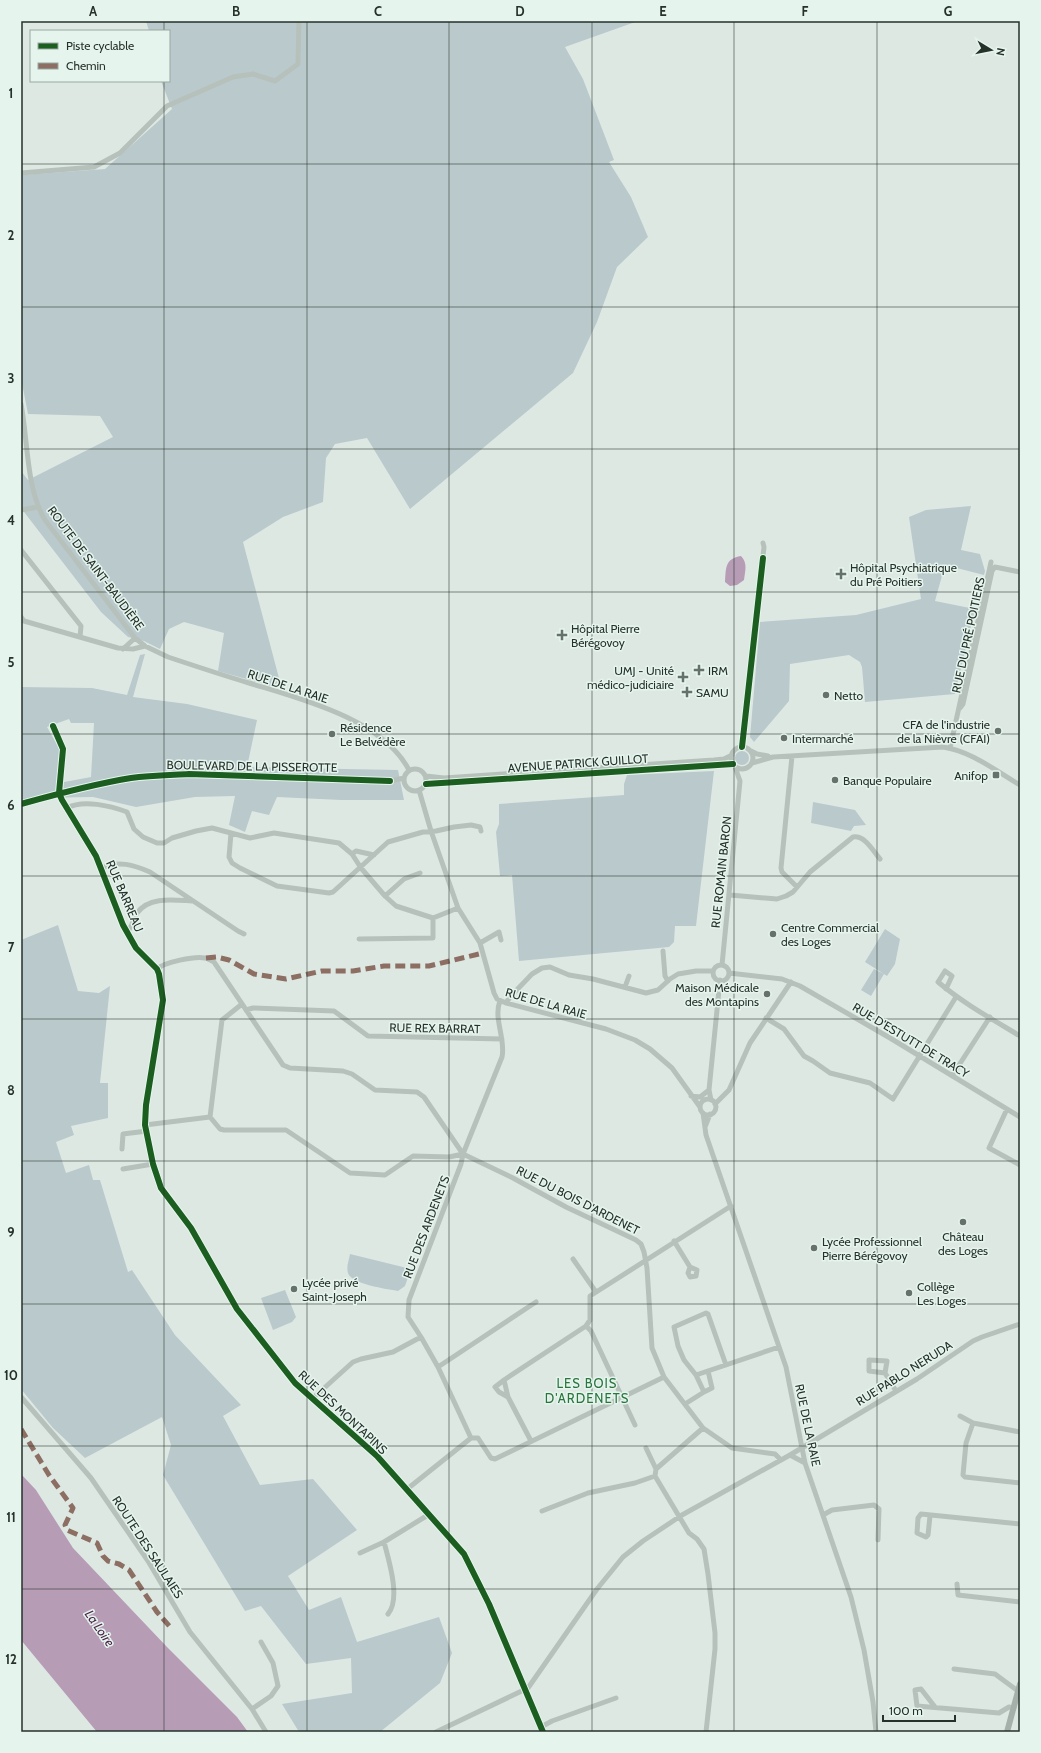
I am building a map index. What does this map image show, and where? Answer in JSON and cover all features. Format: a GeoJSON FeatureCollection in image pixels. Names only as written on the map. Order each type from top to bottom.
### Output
{"type":"FeatureCollection","features":[{"type":"Feature","properties":{"kind":"main road"},"geometry":{"type":"LineString","coordinates":[[1007,1732],[1019,1688]]}},
{"type":"Feature","properties":{"kind":"street"},"geometry":{"type":"LineString","coordinates":[[21,173],[94,167],[120,153],[167,106],[233,76],[253,74],[275,81],[298,64],[299,21]]}},
{"type":"Feature","properties":{"kind":"street","name":"ROUTE DE SAINT-BAUDIÈRE"},"geometry":{"type":"LineString","coordinates":[[21,404],[30,471],[38,507],[45,520],[135,638],[145,646]]}},
{"type":"Feature","properties":{"kind":"street"},"geometry":{"type":"LineString","coordinates":[[21,510],[38,507]]}},
{"type":"Feature","properties":{"kind":"street"},"geometry":{"type":"LineString","coordinates":[[742,747],[764,547],[763,543]]}},
{"type":"Feature","properties":{"kind":"street"},"geometry":{"type":"LineString","coordinates":[[21,550],[80,626],[80,638]]}},
{"type":"Feature","properties":{"kind":"street","name":"RUE DU PRÉ POITIERS"},"geometry":{"type":"LineString","coordinates":[[950,748],[960,709],[961,695],[993,564],[1020,572]]}},
{"type":"Feature","properties":{"kind":"street"},"geometry":{"type":"LineString","coordinates":[[21,617],[24,621],[123,649],[145,646]]}},
{"type":"Feature","properties":{"kind":"street"},"geometry":{"type":"LineString","coordinates":[[123,649],[135,638]]}},
{"type":"Feature","properties":{"kind":"street","name":"RUE DE LA RAIE"},"geometry":{"type":"LineString","coordinates":[[145,646],[168,657],[329,709],[361,726],[388,743],[398,753],[409,770]]}},
{"type":"Feature","properties":{"kind":"street"},"geometry":{"type":"LineString","coordinates":[[53,726],[63,749],[59,793]]}},
{"type":"Feature","properties":{"kind":"street"},"geometry":{"type":"LineString","coordinates":[[751,751],[753,757],[752,763],[748,768],[741,769],[734,765],[732,755],[736,749],[742,747],[763,756],[773,757],[925,747],[950,748],[980,761],[1020,785]]}},
{"type":"Feature","properties":{"kind":"street","name":"AVENUE PATRICK GUILLOT"},"geometry":{"type":"LineString","coordinates":[[426,776],[444,778],[714,760],[724,759],[732,755]]}},
{"type":"Feature","properties":{"kind":"street"},"geometry":{"type":"LineString","coordinates":[[792,756],[781,868],[782,872],[797,887]]}},
{"type":"Feature","properties":{"kind":"street"},"geometry":{"type":"LineString","coordinates":[[752,763],[773,757]]}},
{"type":"Feature","properties":{"kind":"street","name":"AVENUE PATRICK GUILLOT"},"geometry":{"type":"LineString","coordinates":[[426,784],[734,765]]}},
{"type":"Feature","properties":{"kind":"street","name":"RUE ROMAIN BARON"},"geometry":{"type":"LineString","coordinates":[[722,965],[740,781],[734,765]]}},
{"type":"Feature","properties":{"kind":"street"},"geometry":{"type":"LineString","coordinates":[[415,768],[420,769],[426,776],[426,784],[419,790],[411,790],[405,784],[404,778],[409,770],[415,768]]}},
{"type":"Feature","properties":{"kind":"street","name":"RUE ROMAIN BARON"},"geometry":{"type":"LineString","coordinates":[[740,781],[748,768]]}},
{"type":"Feature","properties":{"kind":"street","name":"BOULEVARD DE LA PISSEROTTE"},"geometry":{"type":"LineString","coordinates":[[21,804],[59,793],[132,778],[182,774],[390,781],[405,784]]}},
{"type":"Feature","properties":{"kind":"street","name":"BOULEVARD DE LA PISSEROTTE"},"geometry":{"type":"LineString","coordinates":[[390,781],[404,778]]}},
{"type":"Feature","properties":{"kind":"street","name":"RUE DE LA RAIE"},"geometry":{"type":"LineString","coordinates":[[419,790],[431,831],[458,908],[480,943],[494,993],[500,1001],[606,1030],[635,1040],[650,1049],[672,1068],[700,1107],[706,1135],[786,1367],[805,1463],[854,1608],[864,1650],[873,1702],[876,1732]]}},
{"type":"Feature","properties":{"kind":"street","name":"RUE BARREAU"},"geometry":{"type":"LineString","coordinates":[[59,793],[102,868],[123,925],[136,948],[157,969]]}},
{"type":"Feature","properties":{"kind":"street"},"geometry":{"type":"LineString","coordinates":[[67,808],[73,804],[107,805],[128,812],[134,829],[143,837],[157,844],[164,843],[172,838],[196,831],[212,828],[250,838],[274,832],[339,843],[352,854],[361,868],[385,896],[396,906],[433,918],[458,908]]}},
{"type":"Feature","properties":{"kind":"street"},"geometry":{"type":"LineString","coordinates":[[231,832],[229,853],[232,863],[250,874],[277,886],[333,892],[388,842],[423,832],[471,825],[480,828],[481,831]]}},
{"type":"Feature","properties":{"kind":"street"},"geometry":{"type":"LineString","coordinates":[[730,895],[777,899],[786,896],[797,887],[810,872],[853,837],[858,837],[864,840],[880,859]]}},
{"type":"Feature","properties":{"kind":"street"},"geometry":{"type":"LineString","coordinates":[[352,854],[356,851],[374,855]]}},
{"type":"Feature","properties":{"kind":"street"},"geometry":{"type":"LineString","coordinates":[[102,868],[117,864],[136,866],[150,872],[244,934]]}},
{"type":"Feature","properties":{"kind":"street"},"geometry":{"type":"LineString","coordinates":[[385,896],[404,879],[420,873]]}},
{"type":"Feature","properties":{"kind":"street"},"geometry":{"type":"LineString","coordinates":[[127,932],[139,910],[148,904],[163,900],[193,901]]}},
{"type":"Feature","properties":{"kind":"street"},"geometry":{"type":"LineString","coordinates":[[359,939],[433,938],[433,918]]}},
{"type":"Feature","properties":{"kind":"street"},"geometry":{"type":"LineString","coordinates":[[480,943],[499,932],[501,940]]}},
{"type":"Feature","properties":{"kind":"street"},"geometry":{"type":"LineString","coordinates":[[663,951],[665,976],[668,981]]}},
{"type":"Feature","properties":{"kind":"street"},"geometry":{"type":"LineString","coordinates":[[210,1117],[145,1125],[146,1105],[163,1000],[157,969],[162,965],[193,957],[206,958],[214,962],[283,1065],[290,1068],[343,1071],[352,1074],[375,1090],[417,1092],[424,1097],[463,1154],[449,1157],[413,1156],[385,1175],[350,1173],[286,1130],[220,1129],[210,1117],[222,1020],[242,1004]]}},
{"type":"Feature","properties":{"kind":"street"},"geometry":{"type":"LineString","coordinates":[[717,965],[722,965],[726,967],[729,972],[727,977],[720,980],[715,978],[713,971],[717,965]]}},
{"type":"Feature","properties":{"kind":"street"},"geometry":{"type":"LineString","coordinates":[[506,1003],[532,974],[542,968],[550,967],[569,975],[626,987],[646,993],[658,990],[674,976],[686,972],[713,971]]}},
{"type":"Feature","properties":{"kind":"street","name":"RUE D'ESTUTT DE TRACY"},"geometry":{"type":"LineString","coordinates":[[729,972],[789,981],[827,1001],[1020,1117]]}},
{"type":"Feature","properties":{"kind":"street"},"geometry":{"type":"LineString","coordinates":[[626,987],[629,976]]}},
{"type":"Feature","properties":{"kind":"street"},"geometry":{"type":"LineString","coordinates":[[708,1101],[720,980]]}},
{"type":"Feature","properties":{"kind":"street"},"geometry":{"type":"LineString","coordinates":[[700,1107],[729,1090],[750,1043],[789,981]]}},
{"type":"Feature","properties":{"kind":"street"},"geometry":{"type":"LineString","coordinates":[[946,988],[956,997],[1020,1036]]}},
{"type":"Feature","properties":{"kind":"street"},"geometry":{"type":"LineString","coordinates":[[766,1018],[784,1029],[804,1056],[813,1060],[830,1073],[870,1083],[893,1099],[956,997]]}},
{"type":"Feature","properties":{"kind":"street","name":"RUE DES ARDENETS"},"geometry":{"type":"LineString","coordinates":[[472,1438],[422,1336],[408,1317],[409,1300],[461,1164],[463,1154],[502,1057],[504,1049],[497,1009],[500,1001]]}},
{"type":"Feature","properties":{"kind":"street","name":"RUE REX BARRAT"},"geometry":{"type":"LineString","coordinates":[[246,1010],[253,1008],[334,1011],[368,1036],[502,1039]]}},
{"type":"Feature","properties":{"kind":"street"},"geometry":{"type":"LineString","coordinates":[[952,1076],[990,1018]]}},
{"type":"Feature","properties":{"kind":"street"},"geometry":{"type":"LineString","coordinates":[[693,1097],[700,1097],[709,1090]]}},
{"type":"Feature","properties":{"kind":"street"},"geometry":{"type":"LineString","coordinates":[[693,1097],[708,1101],[715,1109],[710,1114],[705,1127]]}},
{"type":"Feature","properties":{"kind":"street"},"geometry":{"type":"LineString","coordinates":[[1007,1109],[988,1148],[1020,1166]]}},
{"type":"Feature","properties":{"kind":"street"},"geometry":{"type":"LineString","coordinates":[[702,1113],[710,1114]]}},
{"type":"Feature","properties":{"kind":"street","name":"RUE DES MONTAPINS"},"geometry":{"type":"LineString","coordinates":[[145,1125],[161,1188],[191,1228],[237,1309],[294,1383],[377,1456],[464,1554],[489,1604],[542,1729]]}},
{"type":"Feature","properties":{"kind":"street"},"geometry":{"type":"LineString","coordinates":[[122,1149],[123,1134],[147,1131]]}},
{"type":"Feature","properties":{"kind":"street","name":"RUE DU BOIS D'ARDENET"},"geometry":{"type":"LineString","coordinates":[[463,1154],[513,1178],[566,1207],[636,1240],[641,1244],[647,1268],[652,1348],[664,1377],[703,1428],[732,1448],[775,1454],[780,1459]]}},
{"type":"Feature","properties":{"kind":"street"},"geometry":{"type":"LineString","coordinates":[[123,1170],[154,1164]]}},
{"type":"Feature","properties":{"kind":"street"},"geometry":{"type":"LineString","coordinates":[[508,1397],[499,1392],[495,1387],[586,1326],[590,1320],[590,1296],[731,1206]]}},
{"type":"Feature","properties":{"kind":"street"},"geometry":{"type":"LineString","coordinates":[[674,1241],[690,1267]]}},
{"type":"Feature","properties":{"kind":"street"},"geometry":{"type":"LineString","coordinates":[[573,1259],[596,1292]]}},
{"type":"Feature","properties":{"kind":"street"},"geometry":{"type":"LineString","coordinates":[[438,1367],[536,1302]]}},
{"type":"Feature","properties":{"kind":"street"},"geometry":{"type":"LineString","coordinates":[[704,1392],[696,1375],[684,1360],[678,1346],[674,1327],[706,1313],[708,1314],[726,1365]]}},
{"type":"Feature","properties":{"kind":"street","name":"RUE PABLO NERUDA"},"geometry":{"type":"LineString","coordinates":[[525,1690],[528,1688],[597,1589],[621,1560],[643,1541],[680,1517],[780,1459],[790,1455],[896,1392],[973,1341],[1020,1324]]}},
{"type":"Feature","properties":{"kind":"street"},"geometry":{"type":"LineString","coordinates":[[586,1326],[591,1332],[635,1425]]}},
{"type":"Feature","properties":{"kind":"street"},"geometry":{"type":"LineString","coordinates":[[312,1398],[352,1362],[393,1352],[422,1336]]}},
{"type":"Feature","properties":{"kind":"street"},"geometry":{"type":"LineString","coordinates":[[696,1375],[779,1347]]}},
{"type":"Feature","properties":{"kind":"street"},"geometry":{"type":"LineString","coordinates":[[685,1404],[712,1388],[708,1371]]}},
{"type":"Feature","properties":{"kind":"street"},"geometry":{"type":"LineString","coordinates":[[885,1373],[896,1392]]}},
{"type":"Feature","properties":{"kind":"street"},"geometry":{"type":"LineString","coordinates":[[406,1490],[472,1438],[478,1438],[491,1458],[495,1459],[664,1377]]}},
{"type":"Feature","properties":{"kind":"street"},"geometry":{"type":"LineString","coordinates":[[504,1380],[508,1397],[531,1441]]}},
{"type":"Feature","properties":{"kind":"street","name":"ROUTE DES SAULAIES"},"geometry":{"type":"LineString","coordinates":[[21,1397],[90,1478],[148,1561],[190,1632],[252,1709],[266,1732]]}},
{"type":"Feature","properties":{"kind":"street"},"geometry":{"type":"LineString","coordinates":[[960,1416],[973,1422],[1020,1432]]}},
{"type":"Feature","properties":{"kind":"street"},"geometry":{"type":"LineString","coordinates":[[973,1422],[966,1443],[963,1475],[965,1477],[1020,1483]]}},
{"type":"Feature","properties":{"kind":"street"},"geometry":{"type":"LineString","coordinates":[[656,1468],[703,1428]]}},
{"type":"Feature","properties":{"kind":"street"},"geometry":{"type":"LineString","coordinates":[[646,1448],[656,1468],[655,1476],[689,1533],[697,1539],[704,1549],[708,1574],[715,1649],[706,1732]]}},
{"type":"Feature","properties":{"kind":"street"},"geometry":{"type":"LineString","coordinates":[[790,1455],[805,1463]]}},
{"type":"Feature","properties":{"kind":"street"},"geometry":{"type":"LineString","coordinates":[[542,1511],[588,1493],[635,1483],[655,1476]]}},
{"type":"Feature","properties":{"kind":"street"},"geometry":{"type":"LineString","coordinates":[[823,1515],[832,1510],[874,1505],[879,1509],[878,1540]]}},
{"type":"Feature","properties":{"kind":"street"},"geometry":{"type":"LineString","coordinates":[[360,1553],[384,1542],[428,1514]]}},
{"type":"Feature","properties":{"kind":"street"},"geometry":{"type":"LineString","coordinates":[[930,1516],[1020,1524]]}},
{"type":"Feature","properties":{"kind":"street"},"geometry":{"type":"LineString","coordinates":[[384,1542],[394,1585],[394,1608],[388,1614]]}},
{"type":"Feature","properties":{"kind":"street"},"geometry":{"type":"LineString","coordinates":[[957,1584],[958,1595],[964,1597],[978,1597],[1020,1602]]}},
{"type":"Feature","properties":{"kind":"street"},"geometry":{"type":"LineString","coordinates":[[252,1709],[271,1696],[278,1686],[273,1663],[261,1642]]}},
{"type":"Feature","properties":{"kind":"street"},"geometry":{"type":"LineString","coordinates":[[954,1669],[995,1674],[1019,1688]]}},
{"type":"Feature","properties":{"kind":"street"},"geometry":{"type":"LineString","coordinates":[[436,1732],[525,1690]]}},
{"type":"Feature","properties":{"kind":"street"},"geometry":{"type":"LineString","coordinates":[[542,1729],[552,1721],[616,1698]]}},
{"type":"Feature","properties":{"kind":"street"},"geometry":{"type":"LineString","coordinates":[[935,1707],[997,1713],[1009,1707],[1014,1708]]}},
{"type":"Feature","properties":{"kind":"shaded area"},"geometry":{"type":"Polygon","coordinates":[[[146,21],[638,21],[565,47],[583,79],[614,160],[609,162],[631,197],[648,237],[617,267],[597,322],[573,373],[410,509],[367,438],[335,444],[326,458],[323,502],[283,517],[243,542],[280,682],[271,686],[218,671],[224,633],[184,622],[169,629],[160,649],[144,641],[128,637],[101,612],[21,508],[21,471],[28,480],[113,437],[100,416],[28,414],[21,378],[21,175],[105,169],[172,109],[161,82],[170,82],[170,30],[149,30],[146,21]]]}},
{"type":"Feature","properties":{"kind":"shaded area"},"geometry":{"type":"Polygon","coordinates":[[[971,506],[961,550],[980,554],[985,571],[984,575],[945,565],[935,601],[975,609],[955,694],[865,702],[862,667],[860,662],[849,655],[790,664],[789,701],[754,742],[750,737],[760,622],[856,615],[921,599],[909,517],[926,510],[971,506]]]}},
{"type":"Feature","properties":{"kind":"shaded area"},"geometry":{"type":"Polygon","coordinates":[[[145,654],[133,697],[187,704],[257,720],[247,767],[398,770],[404,800],[341,800],[277,797],[269,815],[252,811],[245,832],[229,825],[235,796],[195,797],[136,807],[93,797],[35,798],[21,802],[21,687],[92,688],[127,695],[140,655],[145,654]],[[69,719],[47,727],[60,750],[59,783],[91,777],[94,723],[71,723],[69,719]]]}},
{"type":"Feature","properties":{"kind":"shaded area"},"geometry":{"type":"Polygon","coordinates":[[[742,751],[747,753],[749,758],[747,763],[742,765],[737,763],[735,758],[737,753],[742,751]]]}},
{"type":"Feature","properties":{"kind":"shaded area"},"geometry":{"type":"Polygon","coordinates":[[[714,771],[696,926],[675,926],[674,942],[669,947],[519,961],[512,875],[500,876],[496,832],[499,824],[499,804],[624,795],[624,784],[627,775],[714,771]]]}},
{"type":"Feature","properties":{"kind":"shaded area"},"geometry":{"type":"Polygon","coordinates":[[[813,802],[855,810],[866,825],[854,826],[851,831],[811,823],[813,802]]]}},
{"type":"Feature","properties":{"kind":"shaded area"},"geometry":{"type":"Polygon","coordinates":[[[58,925],[78,991],[99,993],[110,986],[100,1083],[108,1083],[108,1118],[71,1126],[74,1135],[56,1142],[66,1173],[89,1165],[93,1180],[100,1180],[128,1272],[132,1270],[175,1335],[241,1405],[223,1416],[260,1485],[313,1479],[357,1530],[288,1576],[309,1610],[341,1597],[357,1642],[439,1617],[452,1653],[440,1683],[380,1732],[299,1732],[282,1704],[352,1693],[351,1658],[306,1664],[261,1606],[245,1611],[163,1475],[171,1445],[162,1417],[85,1458],[53,1428],[21,1389],[21,940],[58,925]]]}},
{"type":"Feature","properties":{"kind":"shaded area"},"geometry":{"type":"Polygon","coordinates":[[[885,929],[900,939],[895,964],[887,976],[865,962],[885,929]]]}},
{"type":"Feature","properties":{"kind":"shaded area"},"geometry":{"type":"Polygon","coordinates":[[[874,969],[884,974],[871,996],[861,990],[874,969]]]}},
{"type":"Feature","properties":{"kind":"shaded area"},"geometry":{"type":"Polygon","coordinates":[[[350,1254],[411,1269],[405,1286],[398,1291],[362,1283],[356,1280],[351,1277],[347,1271],[350,1254]]]}},
{"type":"Feature","properties":{"kind":"shaded area"},"geometry":{"type":"Polygon","coordinates":[[[285,1290],[296,1317],[292,1322],[273,1330],[261,1298],[285,1290]]]}},
{"type":"Feature","properties":{"kind":"water"},"geometry":{"type":"Polygon","coordinates":[[[741,556],[745,561],[744,580],[737,585],[730,586],[725,582],[727,564],[732,559],[741,556]]]}},
{"type":"Feature","properties":{"kind":"water","name":"La Loire"},"geometry":{"type":"Polygon","coordinates":[[[21,1474],[36,1490],[73,1548],[167,1647],[237,1717],[248,1732],[97,1732],[21,1640],[21,1474]]]}},
{"type":"Feature","properties":{"kind":"marked path"},"geometry":{"type":"LineString","coordinates":[[206,958],[217,957],[229,960],[254,974],[286,979],[322,971],[353,971],[384,966],[429,966],[483,953]]}},
{"type":"Feature","properties":{"kind":"marked path"},"geometry":{"type":"LineString","coordinates":[[21,1429],[49,1475],[73,1508],[65,1525],[67,1530],[97,1543],[103,1556],[108,1561],[119,1564],[129,1570],[157,1612],[171,1628]]}},
{"type":"Feature","properties":{"kind":"cycle path"},"geometry":{"type":"LineString","coordinates":[[742,747],[763,558]]}},
{"type":"Feature","properties":{"kind":"cycle path"},"geometry":{"type":"LineString","coordinates":[[53,726],[63,749],[59,793],[96,856],[123,925],[136,948],[157,969],[159,974],[163,1000],[146,1105],[145,1125],[153,1164],[161,1188],[191,1228],[237,1309],[295,1383],[377,1456],[464,1554],[489,1604],[543,1732]]}},
{"type":"Feature","properties":{"kind":"cycle path"},"geometry":{"type":"LineString","coordinates":[[426,784],[733,764]]}},
{"type":"Feature","properties":{"kind":"cycle path"},"geometry":{"type":"LineString","coordinates":[[21,804],[103,783],[153,776],[189,774],[390,781]]}},
{"type":"Feature","properties":{"kind":"place","name":"Hôpital Psychiatrique du Pré Poitiers"},"geometry":{"type":"Point","coordinates":[841,574]}},
{"type":"Feature","properties":{"kind":"place","name":"Hôpital Pierre Bérégovoy"},"geometry":{"type":"Point","coordinates":[562,635]}},
{"type":"Feature","properties":{"kind":"place","name":"IRM"},"geometry":{"type":"Point","coordinates":[699,670]}},
{"type":"Feature","properties":{"kind":"place","name":"UMJ - Unité médico-judiciaire"},"geometry":{"type":"Point","coordinates":[683,677]}},
{"type":"Feature","properties":{"kind":"place","name":"SAMU"},"geometry":{"type":"Point","coordinates":[687,692]}},
{"type":"Feature","properties":{"kind":"place","name":"Netto"},"geometry":{"type":"Point","coordinates":[826,695]}},
{"type":"Feature","properties":{"kind":"place","name":"CFA de l'industrie de la Nièvre (CFAI)"},"geometry":{"type":"Point","coordinates":[998,731]}},
{"type":"Feature","properties":{"kind":"place","name":"Résidence Le Belvédère"},"geometry":{"type":"Point","coordinates":[332,734]}},
{"type":"Feature","properties":{"kind":"place","name":"Intermarché"},"geometry":{"type":"Point","coordinates":[784,738]}},
{"type":"Feature","properties":{"kind":"place","name":"Anifop"},"geometry":{"type":"Point","coordinates":[996,775]}},
{"type":"Feature","properties":{"kind":"place","name":"Banque Populaire"},"geometry":{"type":"Point","coordinates":[835,780]}},
{"type":"Feature","properties":{"kind":"place","name":"Centre Commercial des Loges"},"geometry":{"type":"Point","coordinates":[773,934]}},
{"type":"Feature","properties":{"kind":"place","name":"Maison Médicale des Montapins"},"geometry":{"type":"Point","coordinates":[767,994]}},
{"type":"Feature","properties":{"kind":"place","name":"Château des Loges"},"geometry":{"type":"Point","coordinates":[963,1222]}},
{"type":"Feature","properties":{"kind":"place","name":"Lycée Professionnel Pierre Bérégovoy"},"geometry":{"type":"Point","coordinates":[814,1248]}},
{"type":"Feature","properties":{"kind":"place","name":"Lycée privé Saint-Joseph"},"geometry":{"type":"Point","coordinates":[294,1289]}},
{"type":"Feature","properties":{"kind":"place","name":"Collège Les Loges"},"geometry":{"type":"Point","coordinates":[909,1293]}},
{"type":"Feature","properties":{"kind":"district","name":"LES BOIS D'ARDENETS"},"geometry":{"type":"Point","coordinates":[587,1390]}}]}
